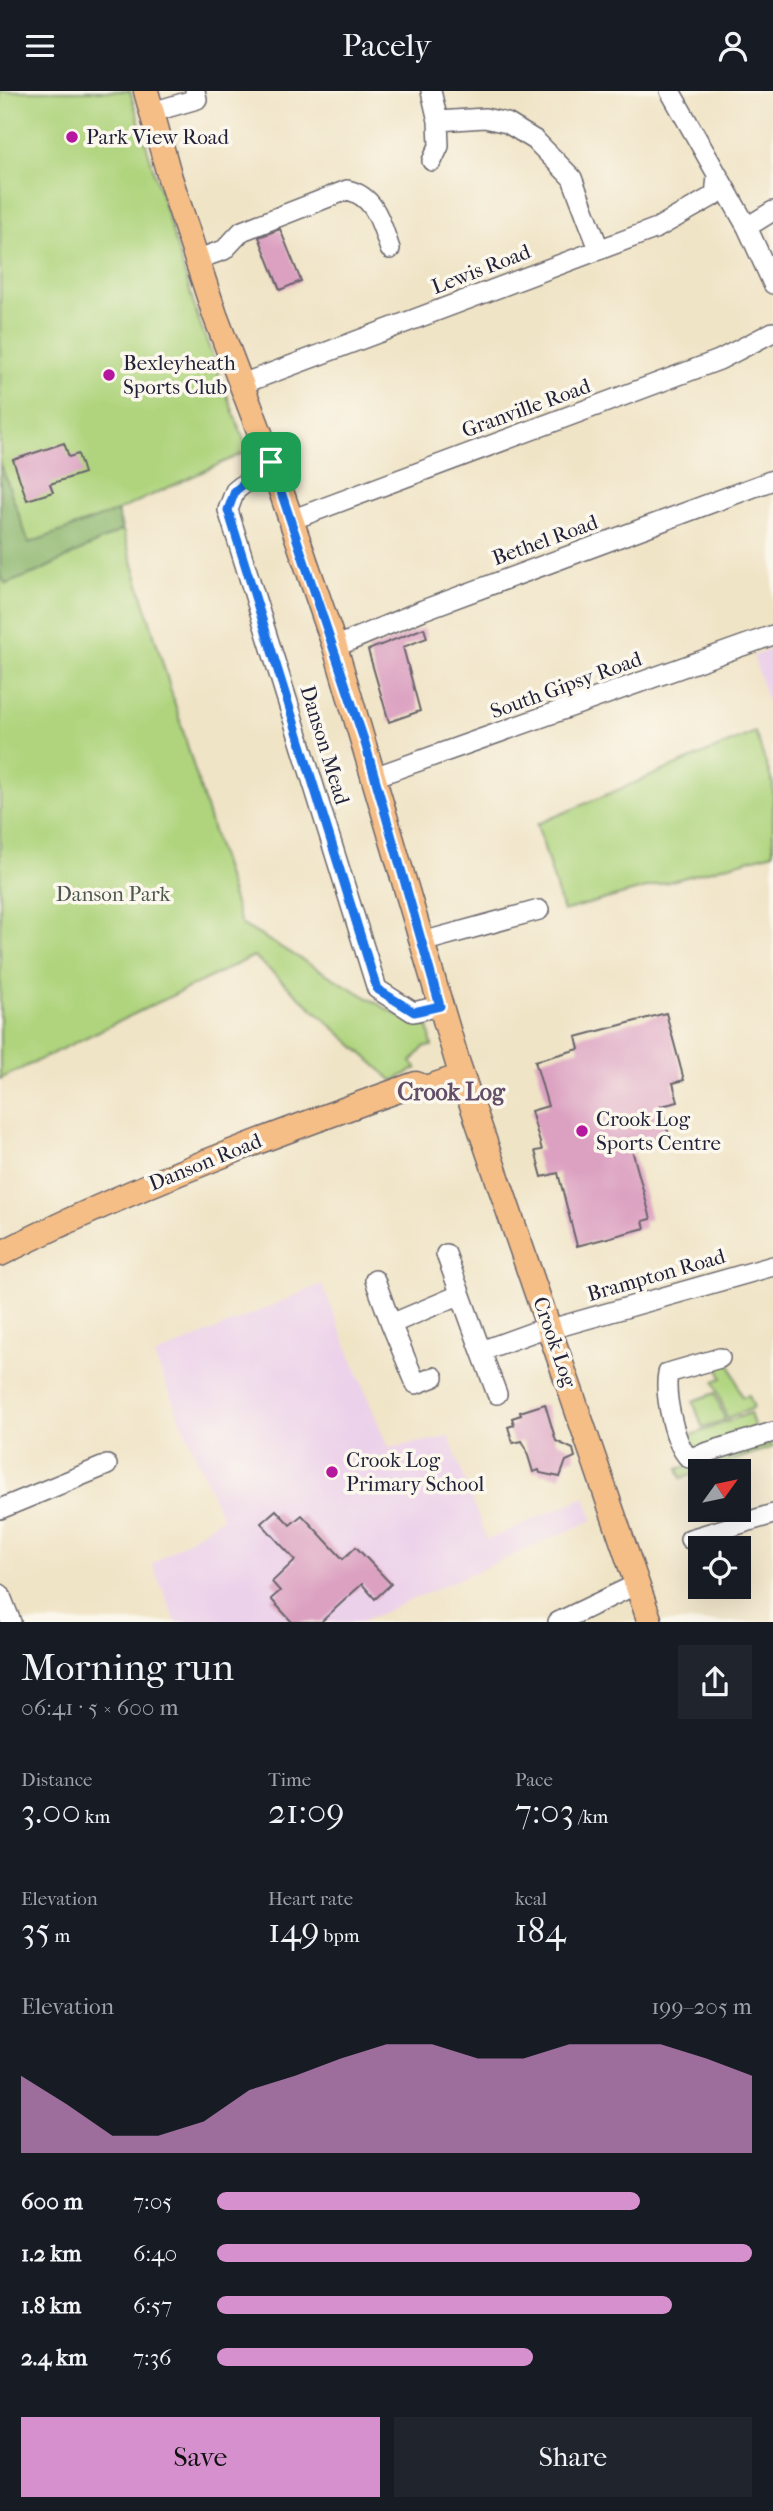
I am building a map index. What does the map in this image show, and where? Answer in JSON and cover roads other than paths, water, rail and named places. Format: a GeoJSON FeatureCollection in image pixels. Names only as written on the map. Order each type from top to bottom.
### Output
{"type":"FeatureCollection","features":[{"type":"Feature","properties":{"kind":"main road"},"geometry":{"type":"LineString","coordinates":[[149,101],[198,259],[335,647],[460,1070]]}},
{"type":"Feature","properties":{"kind":"main road","name":"Danson Road"},"geometry":{"type":"LineString","coordinates":[[0,1254],[117,1197],[281,1131],[416,1084],[420,1075],[460,1070]]}},
{"type":"Feature","properties":{"kind":"main road","name":"Crook Log"},"geometry":{"type":"LineString","coordinates":[[460,1070],[650,1622]]}},
{"type":"Feature","properties":{"kind":"street"},"geometry":{"type":"LineString","coordinates":[[149,101],[197,99],[195,91]]}},
{"type":"Feature","properties":{"kind":"street"},"geometry":{"type":"LineString","coordinates":[[431,91],[438,121],[439,146],[432,161]]}},
{"type":"Feature","properties":{"kind":"street"},"geometry":{"type":"LineString","coordinates":[[670,91],[747,227],[773,284]]}},
{"type":"Feature","properties":{"kind":"street"},"geometry":{"type":"LineString","coordinates":[[438,121],[485,118],[507,123],[535,140],[572,178],[599,249]]}},
{"type":"Feature","properties":{"kind":"street","name":"Lewis Road"},"geometry":{"type":"LineString","coordinates":[[242,384],[657,228],[710,199],[717,190],[717,177]]}},
{"type":"Feature","properties":{"kind":"street"},"geometry":{"type":"LineString","coordinates":[[198,259],[223,250],[242,231],[347,190],[359,192],[372,204],[390,249]]}},
{"type":"Feature","properties":{"kind":"street"},"geometry":{"type":"LineString","coordinates":[[747,227],[773,211]]}},
{"type":"Feature","properties":{"kind":"street","name":"Granville Road"},"geometry":{"type":"LineString","coordinates":[[291,520],[719,360],[773,332]]}},
{"type":"Feature","properties":{"kind":"street","name":"Danson Mead"},"geometry":{"type":"LineString","coordinates":[[271,462],[235,491],[228,510],[360,936],[377,989],[414,1012],[440,1006]]}},
{"type":"Feature","properties":{"kind":"street","name":"Bethel Road"},"geometry":{"type":"LineString","coordinates":[[335,647],[423,610],[773,479]]}},
{"type":"Feature","properties":{"kind":"street","name":"South Gipsy Road"},"geometry":{"type":"LineString","coordinates":[[374,778],[773,635]]}},
{"type":"Feature","properties":{"kind":"street"},"geometry":{"type":"LineString","coordinates":[[422,942],[539,911]]}},
{"type":"Feature","properties":{"kind":"street"},"geometry":{"type":"LineString","coordinates":[[446,1254],[497,1394]]}},
{"type":"Feature","properties":{"kind":"street","name":"Brampton Road"},"geometry":{"type":"LineString","coordinates":[[481,1352],[550,1328],[773,1266]]}},
{"type":"Feature","properties":{"kind":"street"},"geometry":{"type":"LineString","coordinates":[[375,1280],[416,1384],[434,1377]]}},
{"type":"Feature","properties":{"kind":"street"},"geometry":{"type":"LineString","coordinates":[[391,1324],[459,1295]]}},
{"type":"Feature","properties":{"kind":"street"},"geometry":{"type":"LineString","coordinates":[[720,1358],[668,1373],[665,1388],[681,1451],[689,1458],[773,1433]]}},
{"type":"Feature","properties":{"kind":"street"},"geometry":{"type":"LineString","coordinates":[[0,1509],[107,1465]]}},
{"type":"Feature","properties":{"kind":"street"},"geometry":{"type":"LineString","coordinates":[[700,1536],[773,1514]]}},
{"type":"Feature","properties":{"kind":"street"},"geometry":{"type":"LineString","coordinates":[[558,1622],[637,1584]]}},
{"type":"Feature","properties":{"kind":"street"},"geometry":{"type":"LineString","coordinates":[[0,1594],[11,1622]]}},
{"type":"Feature","properties":{"kind":"place","name":"Park View Road"},"geometry":{"type":"Point","coordinates":[72,137]}},
{"type":"Feature","properties":{"kind":"place","name":"Bexleyheath Sports Club"},"geometry":{"type":"Point","coordinates":[109,375]}},
{"type":"Feature","properties":{"kind":"place","name":"Crook Log Sports Centre"},"geometry":{"type":"Point","coordinates":[582,1131]}},
{"type":"Feature","properties":{"kind":"place","name":"Crook Log Primary School"},"geometry":{"type":"Point","coordinates":[332,1472]}},
{"type":"Feature","properties":{"kind":"district","name":"Crook Log"},"geometry":{"type":"Point","coordinates":[451,1092]}},
{"type":"Feature","properties":{"kind":"park label","name":"Danson Park"},"geometry":{"type":"Point","coordinates":[113,894]}}]}
